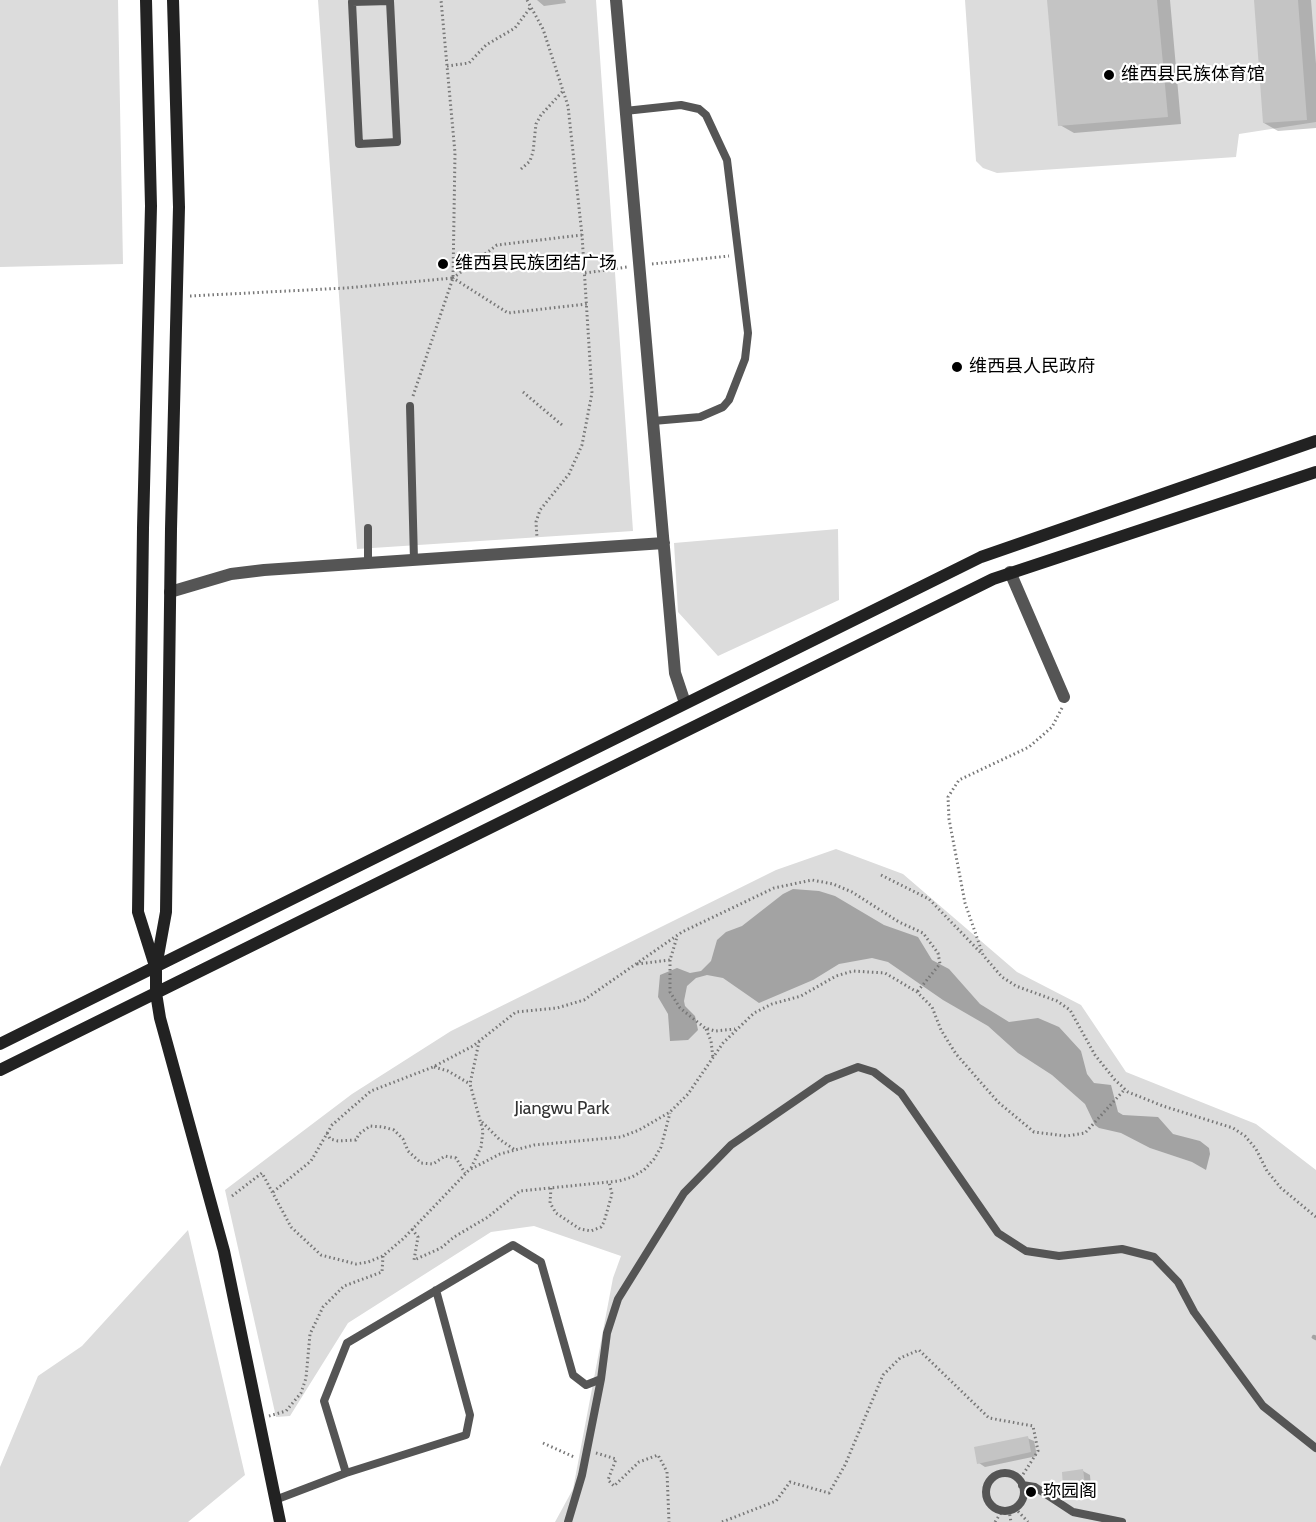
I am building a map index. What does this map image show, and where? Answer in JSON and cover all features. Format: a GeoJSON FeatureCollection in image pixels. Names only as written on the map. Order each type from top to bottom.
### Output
{"type":"FeatureCollection","features":[{"type":"Feature","properties":{"kind":"main road"},"geometry":{"type":"LineString","coordinates":[[146,0],[151,206],[143,528],[138,912],[156,967]]}},
{"type":"Feature","properties":{"kind":"main road"},"geometry":{"type":"LineString","coordinates":[[174,0],[179,207],[170,592],[166,912],[156,967],[156,993],[160,1018],[224,1251],[280,1522]]}},
{"type":"Feature","properties":{"kind":"main road"},"geometry":{"type":"LineString","coordinates":[[0,1044],[981,557],[1316,441]]}},
{"type":"Feature","properties":{"kind":"main road"},"geometry":{"type":"LineString","coordinates":[[0,1070],[1010,573],[1316,472]]}},
{"type":"Feature","properties":{"kind":"street"},"geometry":{"type":"LineString","coordinates":[[616,0],[675,674],[685,703]]}},
{"type":"Feature","properties":{"kind":"street"},"geometry":{"type":"LineString","coordinates":[[170,592],[231,574],[664,543]]}},
{"type":"Feature","properties":{"kind":"street"},"geometry":{"type":"LineString","coordinates":[[1010,573],[1064,697]]}},
{"type":"Feature","properties":{"kind":"lane"},"geometry":{"type":"LineString","coordinates":[[352,1],[390,1],[397,142],[359,144],[352,1]]}},
{"type":"Feature","properties":{"kind":"lane"},"geometry":{"type":"LineString","coordinates":[[626,111],[681,105],[692,106],[706,116],[727,160],[748,333],[745,359],[729,400],[714,413],[700,417],[653,421]]}},
{"type":"Feature","properties":{"kind":"lane"},"geometry":{"type":"LineString","coordinates":[[410,406],[414,560]]}},
{"type":"Feature","properties":{"kind":"lane"},"geometry":{"type":"LineString","coordinates":[[368,528],[368,563]]}},
{"type":"Feature","properties":{"kind":"lane"},"geometry":{"type":"LineString","coordinates":[[568,1522],[584,1462],[601,1379],[607,1333],[618,1299],[684,1193],[731,1145],[827,1079],[858,1067],[874,1072],[901,1093],[998,1233],[1026,1251],[1059,1256],[1122,1249],[1155,1257],[1178,1282],[1194,1312],[1263,1406],[1316,1448]]}},
{"type":"Feature","properties":{"kind":"lane"},"geometry":{"type":"LineString","coordinates":[[346,1473],[324,1401],[347,1343],[513,1245],[541,1262],[573,1375],[586,1384],[601,1379]]}},
{"type":"Feature","properties":{"kind":"lane"},"geometry":{"type":"LineString","coordinates":[[275,1500],[346,1473],[466,1435],[470,1415],[436,1290]]}},
{"type":"Feature","properties":{"kind":"lane"},"geometry":{"type":"LineString","coordinates":[[1020,1482],[1023,1498],[1009,1510],[996,1509],[987,1499],[986,1493],[990,1481],[995,1476],[1007,1474],[1035,1487],[1073,1512],[1122,1522]]}},
{"type":"Feature","properties":{"kind":"path"},"geometry":{"type":"LineString","coordinates":[[410,406],[453,278],[455,153],[441,0]]}},
{"type":"Feature","properties":{"kind":"path"},"geometry":{"type":"LineString","coordinates":[[527,0],[543,29],[568,106],[582,235],[592,393],[582,445],[569,474],[540,510],[536,522],[538,552]]}},
{"type":"Feature","properties":{"kind":"path"},"geometry":{"type":"LineString","coordinates":[[447,66],[469,63],[486,45],[515,28],[530,8]]}},
{"type":"Feature","properties":{"kind":"path"},"geometry":{"type":"LineString","coordinates":[[520,169],[530,161],[536,124],[541,115],[563,91]]}},
{"type":"Feature","properties":{"kind":"path"},"geometry":{"type":"LineString","coordinates":[[176,296],[243,294],[453,278],[497,245],[582,235]]}},
{"type":"Feature","properties":{"kind":"path"},"geometry":{"type":"LineString","coordinates":[[639,266],[739,255]]}},
{"type":"Feature","properties":{"kind":"path"},"geometry":{"type":"LineString","coordinates":[[585,273],[610,269]]}},
{"type":"Feature","properties":{"kind":"path"},"geometry":{"type":"LineString","coordinates":[[453,278],[508,313],[587,304]]}},
{"type":"Feature","properties":{"kind":"path"},"geometry":{"type":"LineString","coordinates":[[523,392],[562,425]]}},
{"type":"Feature","properties":{"kind":"path"},"geometry":{"type":"LineString","coordinates":[[983,955],[965,903],[947,806],[952,787],[959,780],[1029,747],[1039,739],[1061,712],[1064,697]]}},
{"type":"Feature","properties":{"kind":"path"},"geometry":{"type":"LineString","coordinates":[[881,875],[929,899],[1002,977],[1016,986],[1057,1001],[1070,1010],[1095,1055],[1125,1089],[1163,1106],[1233,1128],[1256,1149],[1267,1171],[1281,1188],[1316,1217]]}},
{"type":"Feature","properties":{"kind":"path"},"geometry":{"type":"LineString","coordinates":[[273,1192],[311,1161],[327,1133],[353,1104],[371,1091],[433,1067],[479,1040],[516,1012],[557,1008],[584,1000],[677,936],[774,888],[812,880],[832,884],[852,892],[899,922],[923,933],[938,953],[940,964],[917,992]]}},
{"type":"Feature","properties":{"kind":"path"},"geometry":{"type":"LineString","coordinates":[[677,936],[670,960],[668,979],[673,998],[680,1008],[705,1028],[715,1031],[737,1029]]}},
{"type":"Feature","properties":{"kind":"path"},"geometry":{"type":"LineString","coordinates":[[635,964],[670,960]]}},
{"type":"Feature","properties":{"kind":"path"},"geometry":{"type":"LineString","coordinates":[[232,1196],[262,1173],[291,1227],[321,1255],[356,1264],[368,1263],[383,1256],[469,1170],[515,1149],[534,1145],[621,1137],[670,1112],[698,1082],[713,1058],[737,1029],[754,1013],[772,1004],[801,996],[836,976],[854,970],[885,973],[917,992],[932,1007],[941,1030],[956,1053],[998,1102],[1034,1132],[1066,1136],[1085,1133],[1125,1089]]}},
{"type":"Feature","properties":{"kind":"path"},"geometry":{"type":"LineString","coordinates":[[705,1028],[711,1041],[713,1058]]}},
{"type":"Feature","properties":{"kind":"path"},"geometry":{"type":"LineString","coordinates":[[469,1170],[481,1147],[482,1122],[470,1084],[479,1040]]}},
{"type":"Feature","properties":{"kind":"path"},"geometry":{"type":"LineString","coordinates":[[433,1067],[448,1071],[470,1084]]}},
{"type":"Feature","properties":{"kind":"path"},"geometry":{"type":"LineString","coordinates":[[412,1229],[418,1237],[414,1260],[441,1248],[454,1237],[488,1217],[520,1191],[609,1182],[632,1177],[644,1170],[654,1159],[661,1147],[670,1112]]}},
{"type":"Feature","properties":{"kind":"path"},"geometry":{"type":"LineString","coordinates":[[482,1122],[499,1139],[515,1149]]}},
{"type":"Feature","properties":{"kind":"path"},"geometry":{"type":"LineString","coordinates":[[327,1133],[330,1139],[338,1142],[356,1140],[359,1134],[370,1126],[394,1130],[403,1139],[408,1151],[421,1163],[433,1164],[445,1156],[456,1158],[465,1173]]}},
{"type":"Feature","properties":{"kind":"path"},"geometry":{"type":"LineString","coordinates":[[551,1188],[550,1203],[556,1213],[585,1231],[596,1230],[604,1222],[612,1194],[609,1182]]}},
{"type":"Feature","properties":{"kind":"path"},"geometry":{"type":"LineString","coordinates":[[258,1419],[286,1411],[301,1393],[306,1378],[310,1334],[323,1307],[344,1287],[382,1272],[383,1256]]}},
{"type":"Feature","properties":{"kind":"path"},"geometry":{"type":"LineString","coordinates":[[722,1522],[776,1501],[790,1482],[829,1493],[845,1465],[883,1375],[900,1358],[919,1350],[989,1418],[1033,1426],[1038,1451],[1020,1482]]}},
{"type":"Feature","properties":{"kind":"path"},"geometry":{"type":"LineString","coordinates":[[543,1443],[584,1462]]}},
{"type":"Feature","properties":{"kind":"path"},"geometry":{"type":"LineString","coordinates":[[586,1449],[616,1459],[608,1480],[614,1486],[639,1462],[658,1455],[667,1472],[669,1522]]}},
{"type":"Feature","properties":{"kind":"path"},"geometry":{"type":"LineString","coordinates":[[995,1522],[1009,1510]]}},
{"type":"Feature","properties":{"kind":"path"},"geometry":{"type":"LineString","coordinates":[[1009,1510],[1011,1522]]}},
{"type":"Feature","properties":{"kind":"path"},"geometry":{"type":"LineString","coordinates":[[1009,1510],[1028,1522]]}},
{"type":"Feature","properties":{"kind":"green space"},"geometry":{"type":"Polygon","coordinates":[[[0,0],[118,0],[123,264],[0,267],[0,0]]]}},
{"type":"Feature","properties":{"kind":"green space"},"geometry":{"type":"Polygon","coordinates":[[[318,0],[596,0],[633,531],[357,549],[318,0]]]}},
{"type":"Feature","properties":{"kind":"green space"},"geometry":{"type":"Polygon","coordinates":[[[965,0],[1316,0],[1316,122],[1239,134],[1236,157],[997,173],[983,168],[976,161],[965,0]]]}},
{"type":"Feature","properties":{"kind":"green space"},"geometry":{"type":"Polygon","coordinates":[[[838,529],[839,600],[718,656],[678,612],[674,543],[838,529]]]}},
{"type":"Feature","properties":{"kind":"green space","name":"Jiangwu Park"},"geometry":{"type":"Polygon","coordinates":[[[836,849],[903,874],[1017,972],[1081,1005],[1126,1072],[1256,1124],[1316,1170],[1316,1522],[555,1522],[573,1489],[613,1278],[621,1256],[534,1226],[491,1232],[348,1323],[290,1416],[276,1417],[225,1190],[352,1094],[451,1031],[776,870],[836,849]]]}},
{"type":"Feature","properties":{"kind":"green space"},"geometry":{"type":"Polygon","coordinates":[[[188,1230],[245,1475],[188,1522],[0,1522],[0,1467],[38,1376],[82,1346],[188,1230]]]}},
{"type":"Feature","properties":{"kind":"shaded area"},"geometry":{"type":"Polygon","coordinates":[[[793,889],[819,891],[835,896],[884,925],[918,937],[932,960],[949,969],[980,1004],[1009,1022],[1038,1018],[1059,1027],[1081,1051],[1087,1074],[1094,1083],[1111,1085],[1118,1112],[1123,1115],[1158,1117],[1173,1134],[1200,1141],[1209,1148],[1210,1154],[1206,1170],[1192,1162],[1150,1148],[1121,1133],[1099,1128],[1095,1125],[1085,1104],[1052,1075],[1018,1053],[988,1026],[943,1000],[888,962],[872,958],[839,964],[813,980],[759,1003],[723,978],[707,975],[696,978],[687,986],[684,1001],[685,1006],[695,1016],[698,1030],[688,1040],[670,1041],[668,1014],[658,997],[660,975],[677,968],[690,973],[701,971],[711,961],[717,940],[726,932],[742,926],[783,894],[793,889]]]}},
{"type":"Feature","properties":{"kind":"building","name":"维西县民族体育馆"},"geometry":{"type":"Polygon","coordinates":[[[1047,0],[1157,0],[1168,117],[1058,126],[1047,0]]]}},
{"type":"Feature","properties":{"kind":"building"},"geometry":{"type":"Polygon","coordinates":[[[1254,0],[1298,0],[1307,120],[1263,123],[1254,0]]]}},
{"type":"Feature","properties":{"kind":"building"},"geometry":{"type":"Polygon","coordinates":[[[1028,1436],[1031,1452],[977,1464],[974,1447],[1028,1436]]]}},
{"type":"Feature","properties":{"kind":"building"},"geometry":{"type":"Polygon","coordinates":[[[1083,1469],[1085,1485],[1063,1487],[1062,1472],[1083,1469]]]}},
{"type":"Feature","properties":{"kind":"place","name":"维西县民族体育馆"},"geometry":{"type":"Point","coordinates":[1109,75]}},
{"type":"Feature","properties":{"kind":"place","name":"维西县民族团结广场"},"geometry":{"type":"Point","coordinates":[443,264]}},
{"type":"Feature","properties":{"kind":"place","name":"维西县人民政府"},"geometry":{"type":"Point","coordinates":[957,367]}},
{"type":"Feature","properties":{"kind":"place","name":"珎园阁"},"geometry":{"type":"Point","coordinates":[1031,1492]}}]}
